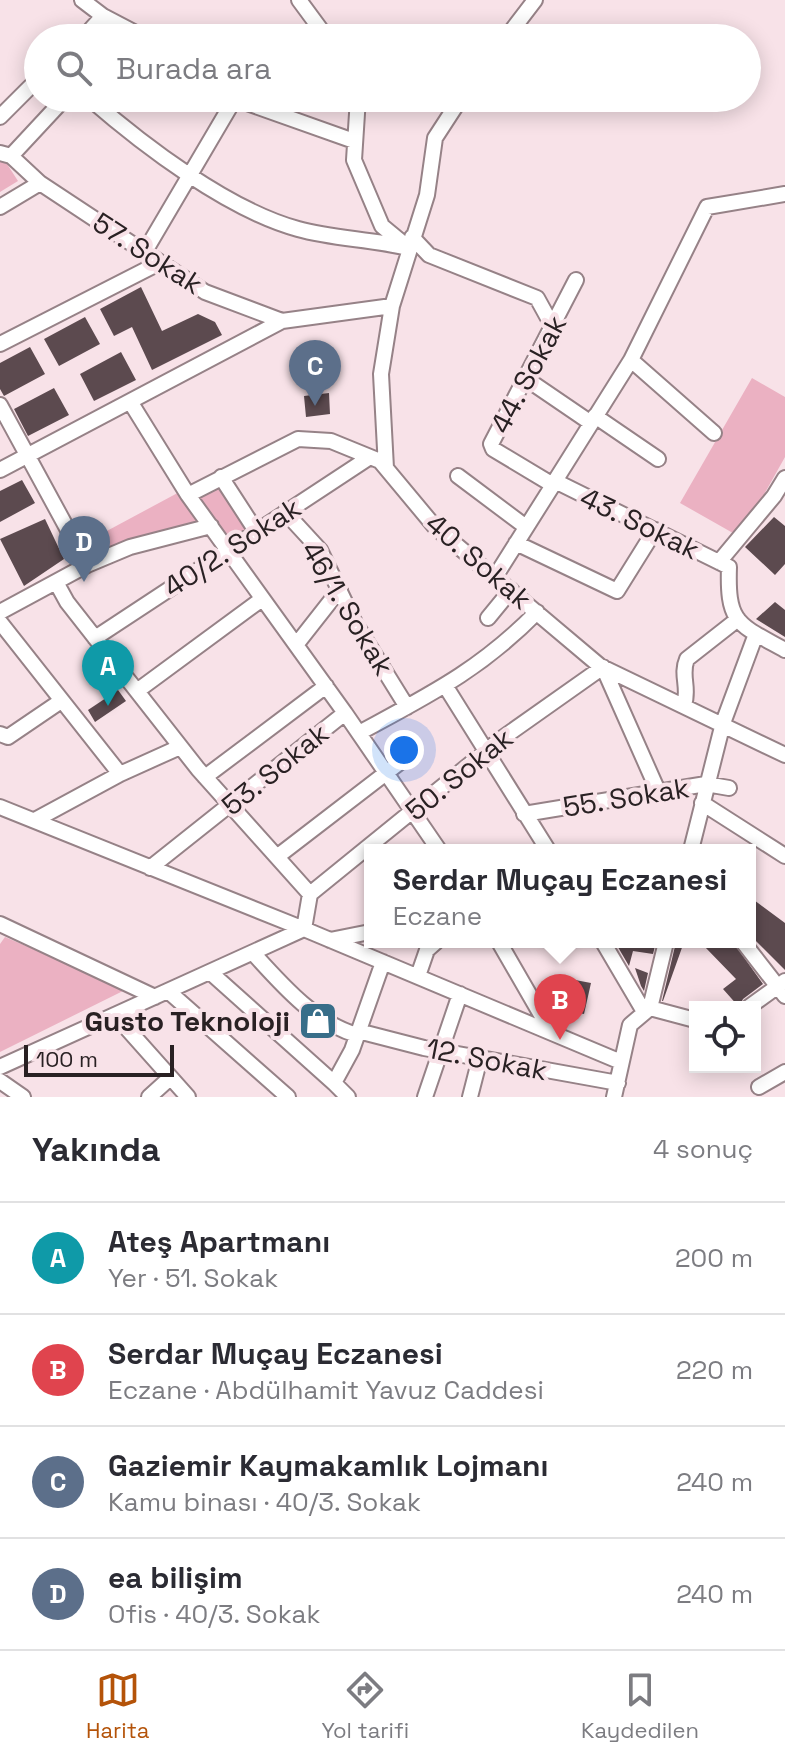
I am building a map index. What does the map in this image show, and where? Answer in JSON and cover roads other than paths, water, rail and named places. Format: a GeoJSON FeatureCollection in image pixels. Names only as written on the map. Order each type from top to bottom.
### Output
{"type":"FeatureCollection","features":[{"type":"Feature","properties":{"kind":"street"},"geometry":{"type":"LineString","coordinates":[[82,0],[118,24]]}},
{"type":"Feature","properties":{"kind":"street"},"geometry":{"type":"LineString","coordinates":[[299,0],[317,24]]}},
{"type":"Feature","properties":{"kind":"street"},"geometry":{"type":"LineString","coordinates":[[517,24],[535,0]]}},
{"type":"Feature","properties":{"kind":"street"},"geometry":{"type":"LineString","coordinates":[[96,24],[103,16]]}},
{"type":"Feature","properties":{"kind":"street"},"geometry":{"type":"LineString","coordinates":[[0,117],[24,93]]}},
{"type":"Feature","properties":{"kind":"street"},"geometry":{"type":"LineString","coordinates":[[5,154],[50,112]]}},
{"type":"Feature","properties":{"kind":"street"},"geometry":{"type":"LineString","coordinates":[[107,112],[191,176],[298,229],[410,243]]}},
{"type":"Feature","properties":{"kind":"street"},"geometry":{"type":"LineString","coordinates":[[144,253],[226,112]]}},
{"type":"Feature","properties":{"kind":"street"},"geometry":{"type":"LineString","coordinates":[[270,112],[354,141]]}},
{"type":"Feature","properties":{"kind":"street"},"geometry":{"type":"LineString","coordinates":[[357,112],[354,160],[382,226],[429,255],[537,298],[553,327]]}},
{"type":"Feature","properties":{"kind":"street"},"geometry":{"type":"LineString","coordinates":[[386,468],[381,374],[392,306],[427,195],[435,138],[452,112]]}},
{"type":"Feature","properties":{"kind":"street","name":"57. Sokak"},"geometry":{"type":"LineString","coordinates":[[5,154],[40,183],[205,292],[282,321]]}},
{"type":"Feature","properties":{"kind":"street"},"geometry":{"type":"LineString","coordinates":[[0,207],[40,183]]}},
{"type":"Feature","properties":{"kind":"street"},"geometry":{"type":"LineString","coordinates":[[495,577],[631,360],[707,207],[785,194]]}},
{"type":"Feature","properties":{"kind":"street"},"geometry":{"type":"LineString","coordinates":[[0,344],[159,263]]}},
{"type":"Feature","properties":{"kind":"street","name":"44. Sokak"},"geometry":{"type":"LineString","coordinates":[[554,483],[493,449],[491,444],[576,280]]}},
{"type":"Feature","properties":{"kind":"street"},"geometry":{"type":"LineString","coordinates":[[0,470],[282,321],[392,306]]}},
{"type":"Feature","properties":{"kind":"street"},"geometry":{"type":"LineString","coordinates":[[631,360],[714,433]]}},
{"type":"Feature","properties":{"kind":"street"},"geometry":{"type":"LineString","coordinates":[[525,378],[658,459]]}},
{"type":"Feature","properties":{"kind":"street"},"geometry":{"type":"LineString","coordinates":[[131,403],[188,495],[345,713]]}},
{"type":"Feature","properties":{"kind":"street"},"geometry":{"type":"LineString","coordinates":[[0,405],[87,565]]}},
{"type":"Feature","properties":{"kind":"street","name":"40. Sokak"},"geometry":{"type":"LineString","coordinates":[[188,495],[298,439],[331,441],[370,457],[386,468],[435,527],[603,667],[785,755]]}},
{"type":"Feature","properties":{"kind":"street","name":"40/2. Sokak"},"geometry":{"type":"LineString","coordinates":[[95,638],[370,457]]}},
{"type":"Feature","properties":{"kind":"street"},"geometry":{"type":"LineString","coordinates":[[458,476],[526,527]]}},
{"type":"Feature","properties":{"kind":"street"},"geometry":{"type":"LineString","coordinates":[[221,477],[256,531]]}},
{"type":"Feature","properties":{"kind":"street"},"geometry":{"type":"LineString","coordinates":[[785,478],[780,500],[724,564],[728,601],[738,619],[756,634],[785,650]]}},
{"type":"Feature","properties":{"kind":"street","name":"43. Sokak"},"geometry":{"type":"LineString","coordinates":[[554,483],[724,564]]}},
{"type":"Feature","properties":{"kind":"street","name":"46/1. Sokak"},"geometry":{"type":"LineString","coordinates":[[285,512],[320,550],[355,623],[407,707]]}},
{"type":"Feature","properties":{"kind":"street"},"geometry":{"type":"LineString","coordinates":[[0,612],[87,565],[130,547],[211,526]]}},
{"type":"Feature","properties":{"kind":"street"},"geometry":{"type":"LineString","coordinates":[[516,543],[617,591],[655,530]]}},
{"type":"Feature","properties":{"kind":"street"},"geometry":{"type":"LineString","coordinates":[[56,582],[95,638],[180,747],[310,894],[304,929]]}},
{"type":"Feature","properties":{"kind":"street"},"geometry":{"type":"LineString","coordinates":[[296,645],[340,589]]}},
{"type":"Feature","properties":{"kind":"street"},"geometry":{"type":"LineString","coordinates":[[488,618],[511,590]]}},
{"type":"Feature","properties":{"kind":"street"},"geometry":{"type":"LineString","coordinates":[[137,691],[262,599]]}},
{"type":"Feature","properties":{"kind":"street"},"geometry":{"type":"LineString","coordinates":[[359,733],[464,677],[511,639],[537,612]]}},
{"type":"Feature","properties":{"kind":"street"},"geometry":{"type":"LineString","coordinates":[[684,705],[688,692],[683,669],[687,659],[738,619]]}},
{"type":"Feature","properties":{"kind":"street"},"geometry":{"type":"LineString","coordinates":[[0,622],[120,774]]}},
{"type":"Feature","properties":{"kind":"street"},"geometry":{"type":"LineString","coordinates":[[692,844],[723,723],[756,634]]}},
{"type":"Feature","properties":{"kind":"street"},"geometry":{"type":"LineString","coordinates":[[603,667],[658,791]]}},
{"type":"Feature","properties":{"kind":"street","name":"50. Sokak"},"geometry":{"type":"LineString","coordinates":[[372,844],[486,751],[603,667]]}},
{"type":"Feature","properties":{"kind":"street"},"geometry":{"type":"LineString","coordinates":[[205,777],[326,686]]}},
{"type":"Feature","properties":{"kind":"street"},"geometry":{"type":"LineString","coordinates":[[446,687],[544,844]]}},
{"type":"Feature","properties":{"kind":"street"},"geometry":{"type":"LineString","coordinates":[[3,738],[61,701]]}},
{"type":"Feature","properties":{"kind":"street","name":"53. Sokak"},"geometry":{"type":"LineString","coordinates":[[150,868],[345,713],[435,844]]}},
{"type":"Feature","properties":{"kind":"street"},"geometry":{"type":"LineString","coordinates":[[35,820],[120,774],[180,747]]}},
{"type":"Feature","properties":{"kind":"street"},"geometry":{"type":"LineString","coordinates":[[278,856],[412,753]]}},
{"type":"Feature","properties":{"kind":"street","name":"55. Sokak"},"geometry":{"type":"LineString","coordinates":[[524,814],[706,784],[729,788]]}},
{"type":"Feature","properties":{"kind":"street"},"geometry":{"type":"LineString","coordinates":[[702,803],[785,856]]}},
{"type":"Feature","properties":{"kind":"street"},"geometry":{"type":"LineString","coordinates":[[0,807],[304,929],[621,1062]]}},
{"type":"Feature","properties":{"kind":"street","name":"50. Sokak"},"geometry":{"type":"LineString","coordinates":[[310,894],[364,850]]}},
{"type":"Feature","properties":{"kind":"street"},"geometry":{"type":"LineString","coordinates":[[0,924],[162,994],[288,1097]]}},
{"type":"Feature","properties":{"kind":"street"},"geometry":{"type":"LineString","coordinates":[[0,1067],[304,929]]}},
{"type":"Feature","properties":{"kind":"street"},"geometry":{"type":"LineString","coordinates":[[330,940],[364,933]]}},
{"type":"Feature","properties":{"kind":"street"},"geometry":{"type":"LineString","coordinates":[[418,976],[429,948]]}},
{"type":"Feature","properties":{"kind":"street"},"geometry":{"type":"LineString","coordinates":[[502,948],[551,1032]]}},
{"type":"Feature","properties":{"kind":"street"},"geometry":{"type":"LineString","coordinates":[[607,948],[646,1009],[689,1019]]}},
{"type":"Feature","properties":{"kind":"street"},"geometry":{"type":"LineString","coordinates":[[616,1090],[630,1025],[646,1009],[664,948]]}},
{"type":"Feature","properties":{"kind":"street"},"geometry":{"type":"LineString","coordinates":[[748,948],[783,987],[759,1001]]}},
{"type":"Feature","properties":{"kind":"street","name":"12. Sokak"},"geometry":{"type":"LineString","coordinates":[[253,953],[311,1011],[336,1029],[616,1090]]}},
{"type":"Feature","properties":{"kind":"street"},"geometry":{"type":"LineString","coordinates":[[334,1083],[358,1033],[383,962]]}},
{"type":"Feature","properties":{"kind":"street"},"geometry":{"type":"LineString","coordinates":[[210,972],[348,1097]]}},
{"type":"Feature","properties":{"kind":"street"},"geometry":{"type":"LineString","coordinates":[[425,1097],[460,994]]}},
{"type":"Feature","properties":{"kind":"street"},"geometry":{"type":"LineString","coordinates":[[115,1015],[188,1097]]}},
{"type":"Feature","properties":{"kind":"street"},"geometry":{"type":"LineString","coordinates":[[470,1097],[480,1058]]}},
{"type":"Feature","properties":{"kind":"street"},"geometry":{"type":"LineString","coordinates":[[759,1087],[785,1072]]}},
{"type":"Feature","properties":{"kind":"street"},"geometry":{"type":"LineString","coordinates":[[149,1097],[170,1078]]}},
{"type":"Feature","properties":{"kind":"street"},"geometry":{"type":"LineString","coordinates":[[0,1081],[23,1097]]}},
{"type":"Feature","properties":{"kind":"place","name":"Gaziemir Kaymakamlık Lojmanı"},"geometry":{"type":"Point","coordinates":[315,406]}},
{"type":"Feature","properties":{"kind":"place","name":"ea bilişim"},"geometry":{"type":"Point","coordinates":[84,582]}},
{"type":"Feature","properties":{"kind":"place","name":"Ateş Apartmanı"},"geometry":{"type":"Point","coordinates":[108,706]}},
{"type":"Feature","properties":{"kind":"place","name":"Gusto Teknoloji"},"geometry":{"type":"Point","coordinates":[318,1021]}},
{"type":"Feature","properties":{"kind":"place","name":"Serdar Muçay Eczanesi"},"geometry":{"type":"Point","coordinates":[560,1040]}}]}
